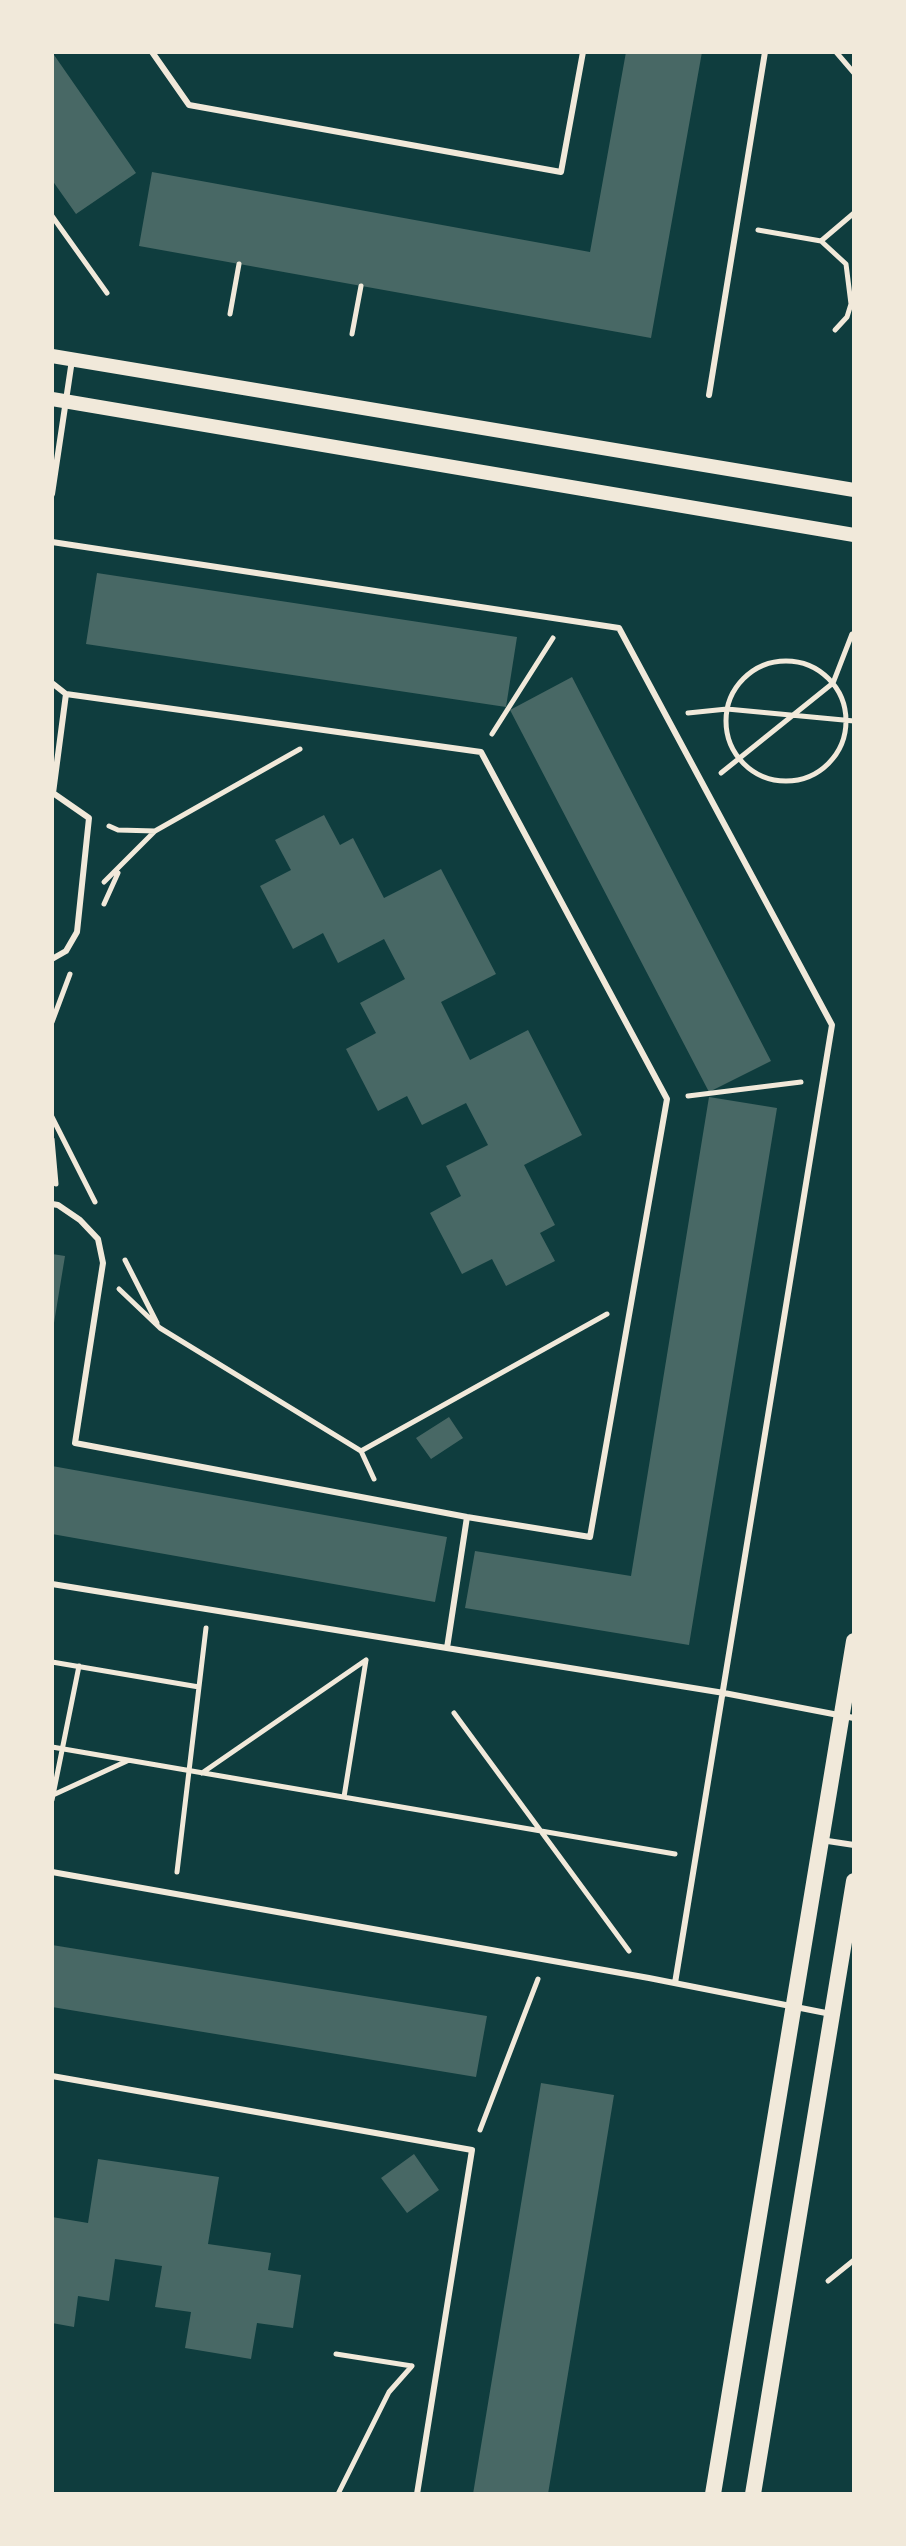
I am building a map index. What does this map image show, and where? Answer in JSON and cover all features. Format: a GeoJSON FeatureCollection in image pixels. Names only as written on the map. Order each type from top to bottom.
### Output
{"type":"FeatureCollection","features":[{"type":"Feature","properties":{"kind":"main road"},"geometry":{"type":"LineString","coordinates":[[713,2494],[821,1840],[848,1717],[854,1641]]}},
{"type":"Feature","properties":{"kind":"main road"},"geometry":{"type":"LineString","coordinates":[[753,2494],[854,1881]]}},
{"type":"Feature","properties":{"kind":"street"},"geometry":{"type":"LineString","coordinates":[[52,356],[854,490]]}},
{"type":"Feature","properties":{"kind":"street"},"geometry":{"type":"LineString","coordinates":[[59,400],[854,535]]}},
{"type":"Feature","properties":{"kind":"lane"},"geometry":{"type":"LineString","coordinates":[[152,52],[189,105],[561,172],[583,52]]}},
{"type":"Feature","properties":{"kind":"lane"},"geometry":{"type":"LineString","coordinates":[[709,395],[765,52]]}},
{"type":"Feature","properties":{"kind":"lane"},"geometry":{"type":"LineString","coordinates":[[52,494],[59,400],[72,360]]}},
{"type":"Feature","properties":{"kind":"lane"},"geometry":{"type":"LineString","coordinates":[[52,542],[619,628],[832,1025],[675,1983]]}},
{"type":"Feature","properties":{"kind":"lane"},"geometry":{"type":"LineString","coordinates":[[52,683],[66,694],[481,752],[667,1099],[590,1537],[467,1517],[75,1443],[104,1274],[98,1239],[80,1220],[55,1204]]}},
{"type":"Feature","properties":{"kind":"lane"},"geometry":{"type":"LineString","coordinates":[[52,959],[66,951],[77,932],[89,818],[53,793],[66,694]]}},
{"type":"Feature","properties":{"kind":"lane"},"geometry":{"type":"LineString","coordinates":[[447,1648],[467,1517]]}},
{"type":"Feature","properties":{"kind":"lane"},"geometry":{"type":"LineString","coordinates":[[52,1584],[724,1693],[848,1717]]}},
{"type":"Feature","properties":{"kind":"lane"},"geometry":{"type":"LineString","coordinates":[[821,1840],[854,1845]]}},
{"type":"Feature","properties":{"kind":"lane"},"geometry":{"type":"LineString","coordinates":[[52,1872],[546,1959],[832,2015]]}},
{"type":"Feature","properties":{"kind":"lane"},"geometry":{"type":"LineString","coordinates":[[52,2076],[472,2150],[417,2494]]}},
{"type":"Feature","properties":{"kind":"path"},"geometry":{"type":"LineString","coordinates":[[836,52],[854,73]]}},
{"type":"Feature","properties":{"kind":"path"},"geometry":{"type":"LineString","coordinates":[[821,241],[854,213]]}},
{"type":"Feature","properties":{"kind":"path"},"geometry":{"type":"LineString","coordinates":[[52,216],[107,293]]}},
{"type":"Feature","properties":{"kind":"path"},"geometry":{"type":"LineString","coordinates":[[736,226],[821,241],[846,264],[851,304],[847,317],[835,330]]}},
{"type":"Feature","properties":{"kind":"path"},"geometry":{"type":"LineString","coordinates":[[230,314],[239,264]]}},
{"type":"Feature","properties":{"kind":"path"},"geometry":{"type":"LineString","coordinates":[[352,334],[361,286]]}},
{"type":"Feature","properties":{"kind":"path"},"geometry":{"type":"LineString","coordinates":[[481,752],[566,619]]}},
{"type":"Feature","properties":{"kind":"path"},"geometry":{"type":"LineString","coordinates":[[703,785],[740,760],[833,683],[852,634]]}},
{"type":"Feature","properties":{"kind":"path"},"geometry":{"type":"LineString","coordinates":[[799,662],[811,666],[833,683],[850,720],[834,758],[814,775],[788,782],[774,780],[750,769],[740,760],[728,736],[727,709],[738,685],[759,667],[799,662]]}},
{"type":"Feature","properties":{"kind":"path"},"geometry":{"type":"LineString","coordinates":[[667,715],[727,709],[850,720]]}},
{"type":"Feature","properties":{"kind":"path"},"geometry":{"type":"LineString","coordinates":[[80,905],[120,869],[155,831],[331,731]]}},
{"type":"Feature","properties":{"kind":"path"},"geometry":{"type":"LineString","coordinates":[[89,818],[118,830],[155,831]]}},
{"type":"Feature","properties":{"kind":"path"},"geometry":{"type":"LineString","coordinates":[[52,1022],[71,970],[66,951]]}},
{"type":"Feature","properties":{"kind":"path"},"geometry":{"type":"LineString","coordinates":[[667,1099],[824,1079]]}},
{"type":"Feature","properties":{"kind":"path"},"geometry":{"type":"LineString","coordinates":[[52,1139],[55,1204]]}},
{"type":"Feature","properties":{"kind":"path"},"geometry":{"type":"LineString","coordinates":[[104,1274],[160,1328],[361,1451],[631,1301]]}},
{"type":"Feature","properties":{"kind":"path"},"geometry":{"type":"LineString","coordinates":[[344,1797],[371,1636]]}},
{"type":"Feature","properties":{"kind":"path"},"geometry":{"type":"LineString","coordinates":[[174,1893],[204,1639]]}},
{"type":"Feature","properties":{"kind":"path"},"geometry":{"type":"LineString","coordinates":[[201,1773],[366,1660]]}},
{"type":"Feature","properties":{"kind":"path"},"geometry":{"type":"LineString","coordinates":[[52,1662],[199,1687]]}},
{"type":"Feature","properties":{"kind":"path"},"geometry":{"type":"LineString","coordinates":[[52,1797],[79,1666]]}},
{"type":"Feature","properties":{"kind":"path"},"geometry":{"type":"LineString","coordinates":[[454,1713],[649,1978]]}},
{"type":"Feature","properties":{"kind":"path"},"geometry":{"type":"LineString","coordinates":[[52,1747],[695,1858]]}},
{"type":"Feature","properties":{"kind":"path"},"geometry":{"type":"LineString","coordinates":[[52,1797],[128,1760]]}},
{"type":"Feature","properties":{"kind":"path"},"geometry":{"type":"LineString","coordinates":[[472,2150],[546,1959]]}},
{"type":"Feature","properties":{"kind":"path"},"geometry":{"type":"LineString","coordinates":[[828,2281],[854,2260]]}},
{"type":"Feature","properties":{"kind":"path"},"geometry":{"type":"LineString","coordinates":[[336,2354],[437,2370]]}},
{"type":"Feature","properties":{"kind":"path"},"geometry":{"type":"LineString","coordinates":[[338,2494],[389,2392],[412,2366]]}},
{"type":"Feature","properties":{"kind":"building"},"geometry":{"type":"Polygon","coordinates":[[[52,52],[136,173],[76,214],[52,180],[52,52]]]}},
{"type":"Feature","properties":{"kind":"building"},"geometry":{"type":"Polygon","coordinates":[[[626,52],[702,52],[651,338],[139,246],[152,172],[590,252],[626,52]]]}},
{"type":"Feature","properties":{"kind":"building"},"geometry":{"type":"Polygon","coordinates":[[[97,573],[517,637],[506,707],[86,644],[97,573]]]}},
{"type":"Feature","properties":{"kind":"building"},"geometry":{"type":"Polygon","coordinates":[[[572,677],[771,1061],[709,1092],[510,710],[572,677]]]}},
{"type":"Feature","properties":{"kind":"building"},"geometry":{"type":"Polygon","coordinates":[[[324,815],[340,845],[353,838],[384,898],[441,869],[496,974],[441,1002],[470,1060],[528,1030],[582,1135],[524,1165],[555,1225],[540,1233],[555,1261],[506,1286],[492,1259],[462,1274],[430,1213],[461,1196],[446,1166],[488,1145],[466,1103],[422,1125],[407,1096],[378,1111],[346,1049],[376,1033],[360,1003],[405,979],[384,939],[338,963],[323,933],[293,949],[260,886],[291,870],[275,840],[324,815]]]}},
{"type":"Feature","properties":{"kind":"building"},"geometry":{"type":"Polygon","coordinates":[[[709,1097],[777,1108],[689,1645],[465,1608],[475,1551],[631,1576],[709,1097]]]}},
{"type":"Feature","properties":{"kind":"building"},"geometry":{"type":"Polygon","coordinates":[[[52,1254],[65,1256],[54,1323],[52,1323],[52,1254]]]}},
{"type":"Feature","properties":{"kind":"building"},"geometry":{"type":"Polygon","coordinates":[[[449,1417],[463,1438],[431,1459],[416,1438],[449,1417]]]}},
{"type":"Feature","properties":{"kind":"building"},"geometry":{"type":"Polygon","coordinates":[[[52,1466],[447,1537],[435,1602],[52,1534],[52,1466]]]}},
{"type":"Feature","properties":{"kind":"building"},"geometry":{"type":"Polygon","coordinates":[[[52,1945],[487,2016],[476,2077],[52,2007],[52,1945]]]}},
{"type":"Feature","properties":{"kind":"building"},"geometry":{"type":"Polygon","coordinates":[[[541,2083],[614,2095],[599,2187],[548,2494],[473,2494],[541,2083]]]}},
{"type":"Feature","properties":{"kind":"building"},"geometry":{"type":"Polygon","coordinates":[[[414,2154],[439,2190],[407,2213],[381,2178],[414,2154]]]}},
{"type":"Feature","properties":{"kind":"building"},"geometry":{"type":"Polygon","coordinates":[[[98,2159],[219,2177],[208,2244],[271,2253],[268,2270],[301,2275],[293,2328],[257,2323],[251,2359],[185,2348],[191,2312],[155,2307],[162,2266],[115,2259],[109,2301],[78,2296],[74,2327],[52,2323],[52,2217],[88,2223],[98,2159]]]}}]}
